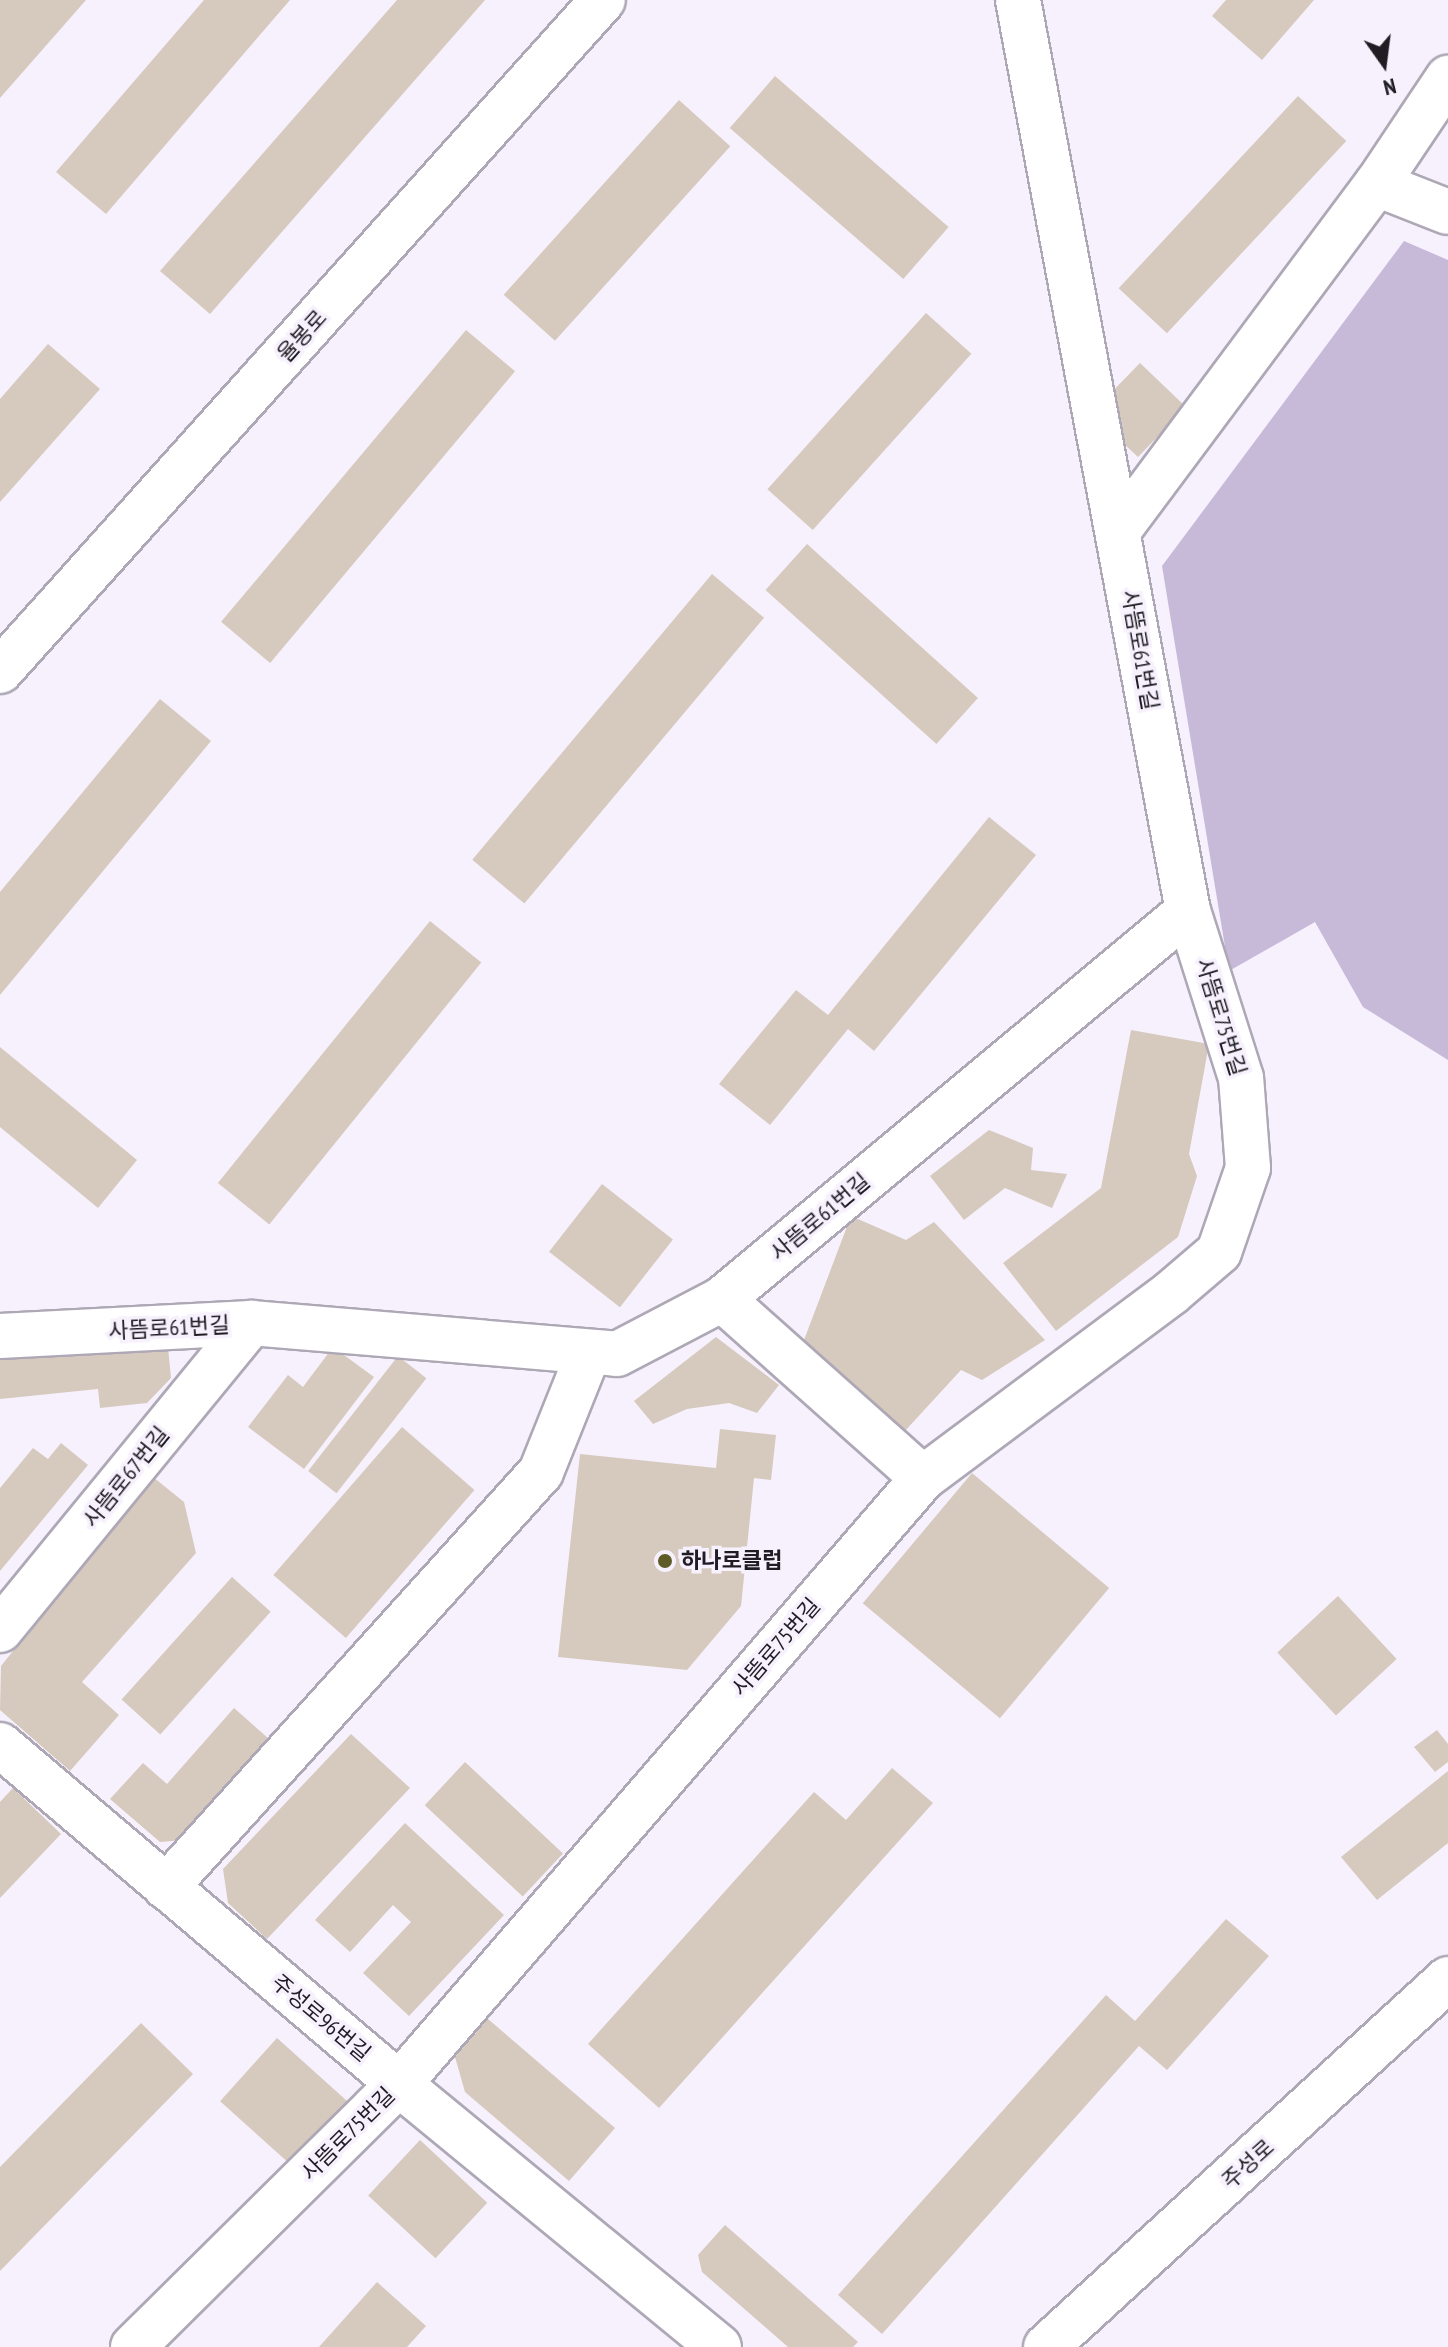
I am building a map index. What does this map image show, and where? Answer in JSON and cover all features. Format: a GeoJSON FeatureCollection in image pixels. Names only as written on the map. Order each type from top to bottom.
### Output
{"type":"FeatureCollection","features":[{"type":"Feature","properties":{"kind":"street","name":"율봉로"},"geometry":{"type":"LineString","coordinates":[[0,671],[603,0]]}},
{"type":"Feature","properties":{"kind":"street","name":"사뜸로61번길"},"geometry":{"type":"LineString","coordinates":[[0,1336],[251,1323],[617,1354],[722,1299],[1188,911],[1018,0]]}},
{"type":"Feature","properties":{"kind":"street"},"geometry":{"type":"LineString","coordinates":[[1118,531],[1377,184],[1448,78]]}},
{"type":"Feature","properties":{"kind":"street"},"geometry":{"type":"LineString","coordinates":[[1377,184],[1448,212]]}},
{"type":"Feature","properties":{"kind":"street","name":"사뜸로75번길"},"geometry":{"type":"LineString","coordinates":[[133,2347],[399,2084],[923,1478],[1171,1293],[1219,1252],[1248,1168],[1241,1078],[1188,911]]}},
{"type":"Feature","properties":{"kind":"street"},"geometry":{"type":"LineString","coordinates":[[722,1299],[923,1478]]}},
{"type":"Feature","properties":{"kind":"street","name":"사뜸로67번길"},"geometry":{"type":"LineString","coordinates":[[0,1630],[251,1323]]}},
{"type":"Feature","properties":{"kind":"street"},"geometry":{"type":"LineString","coordinates":[[166,1887],[541,1472],[589,1352]]}},
{"type":"Feature","properties":{"kind":"street","name":"주성로96번길"},"geometry":{"type":"LineString","coordinates":[[0,1745],[399,2084],[719,2347]]}},
{"type":"Feature","properties":{"kind":"street","name":"주성로"},"geometry":{"type":"LineString","coordinates":[[1046,2347],[1448,1979]]}},
{"type":"Feature","properties":{"kind":"shaded area"},"geometry":{"type":"Polygon","coordinates":[[[1404,241],[1448,260],[1448,1060],[1363,1007],[1315,922],[1229,971],[1162,566],[1404,241]]]}},
{"type":"Feature","properties":{"kind":"building"},"geometry":{"type":"Polygon","coordinates":[[[0,0],[86,0],[0,98],[0,0]]]}},
{"type":"Feature","properties":{"kind":"building"},"geometry":{"type":"Polygon","coordinates":[[[204,0],[290,0],[106,214],[56,172],[204,0]]]}},
{"type":"Feature","properties":{"kind":"building"},"geometry":{"type":"Polygon","coordinates":[[[397,0],[485,0],[210,314],[160,271],[397,0]]]}},
{"type":"Feature","properties":{"kind":"building"},"geometry":{"type":"Polygon","coordinates":[[[1226,0],[1314,0],[1262,60],[1212,16],[1226,0]]]}},
{"type":"Feature","properties":{"kind":"building"},"geometry":{"type":"Polygon","coordinates":[[[775,76],[949,227],[903,279],[730,128],[775,76]]]}},
{"type":"Feature","properties":{"kind":"building"},"geometry":{"type":"Polygon","coordinates":[[[1298,96],[1346,141],[1167,333],[1119,288],[1298,96]]]}},
{"type":"Feature","properties":{"kind":"building"},"geometry":{"type":"Polygon","coordinates":[[[679,100],[730,146],[555,341],[504,295],[679,100]]]}},
{"type":"Feature","properties":{"kind":"building"},"geometry":{"type":"Polygon","coordinates":[[[926,313],[971,354],[813,530],[767,489],[926,313]]]}},
{"type":"Feature","properties":{"kind":"building"},"geometry":{"type":"Polygon","coordinates":[[[466,330],[515,371],[270,663],[221,622],[466,330]]]}},
{"type":"Feature","properties":{"kind":"building"},"geometry":{"type":"Polygon","coordinates":[[[48,344],[100,389],[0,502],[0,399],[48,344]]]}},
{"type":"Feature","properties":{"kind":"building"},"geometry":{"type":"Polygon","coordinates":[[[1140,363],[1186,407],[1138,457],[1107,428],[1120,415],[1104,400],[1140,363]]]}},
{"type":"Feature","properties":{"kind":"building"},"geometry":{"type":"Polygon","coordinates":[[[807,544],[978,698],[936,744],[766,590],[807,544]]]}},
{"type":"Feature","properties":{"kind":"building"},"geometry":{"type":"Polygon","coordinates":[[[712,574],[764,618],[524,903],[472,860],[712,574]]]}},
{"type":"Feature","properties":{"kind":"building"},"geometry":{"type":"Polygon","coordinates":[[[160,699],[211,741],[0,995],[0,892],[160,699]]]}},
{"type":"Feature","properties":{"kind":"building"},"geometry":{"type":"Polygon","coordinates":[[[989,817],[1036,855],[874,1051],[848,1029],[770,1125],[719,1084],[796,990],[828,1015],[989,817]]]}},
{"type":"Feature","properties":{"kind":"building"},"geometry":{"type":"Polygon","coordinates":[[[430,921],[481,963],[269,1224],[218,1183],[430,921]]]}},
{"type":"Feature","properties":{"kind":"building"},"geometry":{"type":"Polygon","coordinates":[[[1131,1030],[1209,1044],[1189,1154],[1197,1176],[1178,1237],[1056,1331],[1003,1263],[1101,1188],[1131,1030]]]}},
{"type":"Feature","properties":{"kind":"building"},"geometry":{"type":"Polygon","coordinates":[[[0,1047],[137,1160],[98,1208],[0,1127],[0,1047]]]}},
{"type":"Feature","properties":{"kind":"building"},"geometry":{"type":"Polygon","coordinates":[[[989,1130],[1033,1148],[1031,1170],[1067,1174],[1052,1208],[1005,1188],[964,1220],[930,1176],[989,1130]]]}},
{"type":"Feature","properties":{"kind":"building"},"geometry":{"type":"Polygon","coordinates":[[[602,1184],[673,1239],[620,1307],[549,1252],[602,1184]]]}},
{"type":"Feature","properties":{"kind":"building"},"geometry":{"type":"Polygon","coordinates":[[[851,1216],[906,1240],[934,1222],[1045,1340],[982,1380],[961,1370],[904,1432],[804,1340],[851,1216]]]}},
{"type":"Feature","properties":{"kind":"building"},"geometry":{"type":"Polygon","coordinates":[[[167,1337],[171,1378],[147,1403],[100,1408],[98,1389],[0,1399],[0,1354],[167,1337]]]}},
{"type":"Feature","properties":{"kind":"building"},"geometry":{"type":"Polygon","coordinates":[[[716,1337],[779,1385],[757,1413],[729,1403],[687,1409],[653,1424],[634,1401],[716,1337]]]}},
{"type":"Feature","properties":{"kind":"building"},"geometry":{"type":"Polygon","coordinates":[[[333,1347],[374,1377],[304,1469],[248,1427],[288,1375],[303,1387],[333,1347]]]}},
{"type":"Feature","properties":{"kind":"building"},"geometry":{"type":"Polygon","coordinates":[[[398,1356],[426,1378],[336,1493],[308,1471],[398,1356]]]}},
{"type":"Feature","properties":{"kind":"building"},"geometry":{"type":"Polygon","coordinates":[[[402,1427],[474,1490],[346,1638],[273,1575],[402,1427]]]}},
{"type":"Feature","properties":{"kind":"building"},"geometry":{"type":"Polygon","coordinates":[[[720,1429],[776,1435],[771,1480],[754,1478],[741,1606],[687,1670],[558,1657],[580,1454],[716,1468],[720,1429]]]}},
{"type":"Feature","properties":{"kind":"building"},"geometry":{"type":"Polygon","coordinates":[[[61,1443],[88,1465],[0,1571],[0,1488],[33,1448],[48,1459],[61,1443]]]}},
{"type":"Feature","properties":{"kind":"building"},"geometry":{"type":"Polygon","coordinates":[[[972,1473],[1109,1588],[1000,1718],[863,1603],[972,1473]]]}},
{"type":"Feature","properties":{"kind":"building"},"geometry":{"type":"Polygon","coordinates":[[[153,1477],[184,1502],[196,1553],[82,1682],[119,1715],[70,1771],[0,1710],[1,1666],[153,1477]]]}},
{"type":"Feature","properties":{"kind":"building"},"geometry":{"type":"Polygon","coordinates":[[[232,1577],[271,1612],[160,1734],[122,1700],[232,1577]]]}},
{"type":"Feature","properties":{"kind":"building"},"geometry":{"type":"Polygon","coordinates":[[[1338,1596],[1397,1659],[1336,1716],[1277,1653],[1338,1596]]]}},
{"type":"Feature","properties":{"kind":"building"},"geometry":{"type":"Polygon","coordinates":[[[234,1708],[277,1746],[196,1839],[160,1842],[110,1799],[143,1763],[167,1784],[234,1708]]]}},
{"type":"Feature","properties":{"kind":"building"},"geometry":{"type":"Polygon","coordinates":[[[1437,1730],[1448,1744],[1448,1762],[1435,1772],[1414,1747],[1437,1730]]]}},
{"type":"Feature","properties":{"kind":"building"},"geometry":{"type":"Polygon","coordinates":[[[351,1734],[410,1788],[267,1939],[228,1903],[223,1869],[351,1734]]]}},
{"type":"Feature","properties":{"kind":"building"},"geometry":{"type":"Polygon","coordinates":[[[465,1762],[563,1853],[523,1897],[425,1805],[465,1762]]]}},
{"type":"Feature","properties":{"kind":"building"},"geometry":{"type":"Polygon","coordinates":[[[892,1768],[933,1803],[659,2108],[588,2044],[814,1792],[846,1820],[892,1768]]]}},
{"type":"Feature","properties":{"kind":"building"},"geometry":{"type":"Polygon","coordinates":[[[1448,1771],[1448,1843],[1377,1900],[1341,1857],[1448,1771]]]}},
{"type":"Feature","properties":{"kind":"building"},"geometry":{"type":"Polygon","coordinates":[[[13,1788],[61,1834],[0,1898],[0,1802],[13,1788]]]}},
{"type":"Feature","properties":{"kind":"building"},"geometry":{"type":"Polygon","coordinates":[[[405,1823],[504,1915],[409,2016],[363,1973],[411,1922],[393,1905],[350,1952],[315,1920],[405,1823]]]}},
{"type":"Feature","properties":{"kind":"building"},"geometry":{"type":"Polygon","coordinates":[[[1226,1919],[1269,1956],[1167,2070],[1139,2046],[882,2334],[838,2295],[1106,1995],[1135,2021],[1226,1919]]]}},
{"type":"Feature","properties":{"kind":"building"},"geometry":{"type":"Polygon","coordinates":[[[488,2019],[615,2128],[569,2181],[465,2092],[455,2057],[488,2019]]]}},
{"type":"Feature","properties":{"kind":"building"},"geometry":{"type":"Polygon","coordinates":[[[141,2023],[193,2074],[0,2271],[0,2167],[141,2023]]]}},
{"type":"Feature","properties":{"kind":"building"},"geometry":{"type":"Polygon","coordinates":[[[277,2038],[352,2106],[295,2169],[220,2101],[277,2038]]]}},
{"type":"Feature","properties":{"kind":"building"},"geometry":{"type":"Polygon","coordinates":[[[420,2140],[487,2203],[435,2258],[368,2196],[420,2140]]]}},
{"type":"Feature","properties":{"kind":"building"},"geometry":{"type":"Polygon","coordinates":[[[725,2225],[858,2342],[853,2347],[788,2347],[702,2272],[698,2255],[725,2225]]]}},
{"type":"Feature","properties":{"kind":"building"},"geometry":{"type":"Polygon","coordinates":[[[377,2282],[426,2326],[407,2347],[319,2347],[377,2282]]]}},
{"type":"Feature","properties":{"kind":"place","name":"하나로클럽"},"geometry":{"type":"Point","coordinates":[665,1561]}}]}
